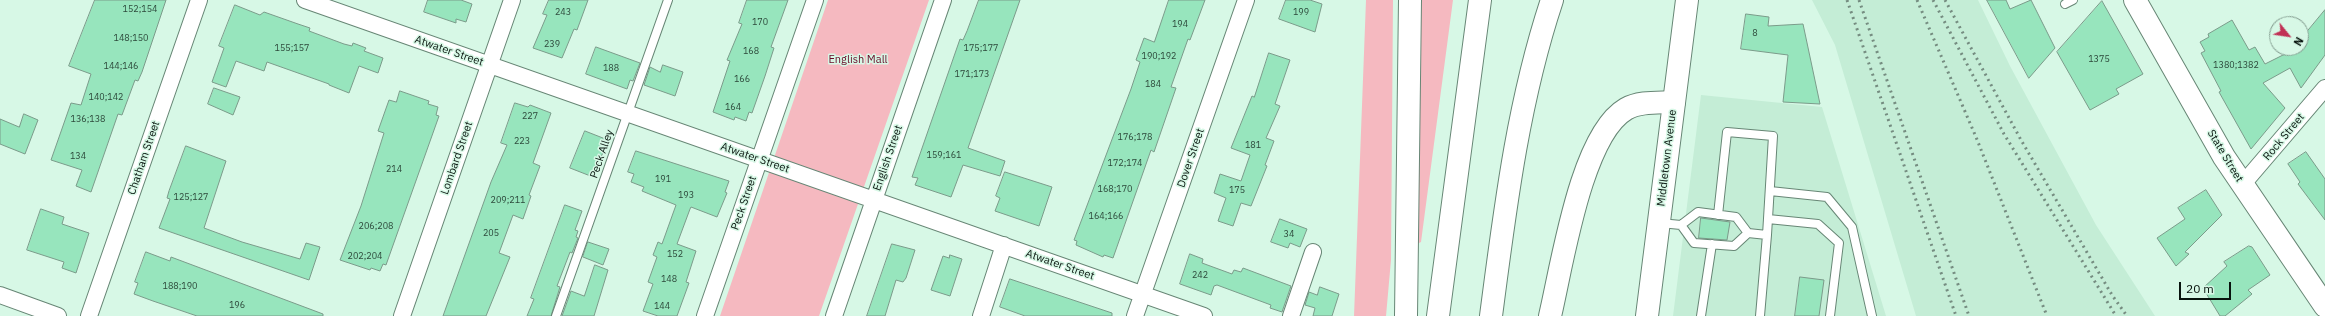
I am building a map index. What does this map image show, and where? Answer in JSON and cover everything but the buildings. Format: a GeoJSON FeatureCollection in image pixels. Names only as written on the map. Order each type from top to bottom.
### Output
{"type":"FeatureCollection","features":[{"type":"Feature","properties":{"kind":"main road"},"geometry":{"type":"LineString","coordinates":[[1406,316],[1410,0]]}},
{"type":"Feature","properties":{"kind":"main road"},"geometry":{"type":"LineString","coordinates":[[1438,316],[1480,0]]}},
{"type":"Feature","properties":{"kind":"main road"},"geometry":{"type":"LineString","coordinates":[[1491,316],[1514,154],[1529,81],[1552,0]]}},
{"type":"Feature","properties":{"kind":"main road","name":"Middletown Avenue"},"geometry":{"type":"LineString","coordinates":[[1647,316],[1687,0]]}},
{"type":"Feature","properties":{"kind":"main road","name":"State Street"},"geometry":{"type":"LineString","coordinates":[[2135,0],[2242,185],[2325,306]]}},
{"type":"Feature","properties":{"kind":"main road"},"geometry":{"type":"LineString","coordinates":[[1550,316],[1584,176],[1600,136],[1610,123],[1626,109],[1646,103],[1674,102]]}},
{"type":"Feature","properties":{"kind":"street","name":"Chatham Street"},"geometry":{"type":"LineString","coordinates":[[89,316],[199,0]]}},
{"type":"Feature","properties":{"kind":"street","name":"Atwater Street"},"geometry":{"type":"LineString","coordinates":[[305,0],[1204,316]]}},
{"type":"Feature","properties":{"kind":"street","name":"Lombard Street"},"geometry":{"type":"LineString","coordinates":[[402,316],[512,0]]}},
{"type":"Feature","properties":{"kind":"street","name":"Peck Street"},"geometry":{"type":"LineString","coordinates":[[705,316],[815,0]]}},
{"type":"Feature","properties":{"kind":"street","name":"English Street"},"geometry":{"type":"LineString","coordinates":[[834,316],[942,0]]}},
{"type":"Feature","properties":{"kind":"street","name":"Dover Street"},"geometry":{"type":"LineString","coordinates":[[1135,316],[1246,0]]}},
{"type":"Feature","properties":{"kind":"street","name":"Rock Street"},"geometry":{"type":"LineString","coordinates":[[2242,185],[2325,88]]}},
{"type":"Feature","properties":{"kind":"street"},"geometry":{"type":"LineString","coordinates":[[981,316],[1004,245]]}},
{"type":"Feature","properties":{"kind":"street"},"geometry":{"type":"LineString","coordinates":[[1291,316],[1313,252]]}},
{"type":"Feature","properties":{"kind":"street"},"geometry":{"type":"LineString","coordinates":[[0,295],[58,316]]}},
{"type":"Feature","properties":{"kind":"lane","name":"Peck Alley"},"geometry":{"type":"LineString","coordinates":[[556,316],[668,0]]}},
{"type":"Feature","properties":{"kind":"lane"},"geometry":{"type":"LineString","coordinates":[[1718,214],[1726,132],[1773,136],[1760,316]]}},
{"type":"Feature","properties":{"kind":"lane"},"geometry":{"type":"LineString","coordinates":[[1770,191],[1827,197],[1852,227],[1872,316]]}},
{"type":"Feature","properties":{"kind":"lane"},"geometry":{"type":"LineString","coordinates":[[1659,222],[1681,225],[1698,212],[1718,214],[1736,217],[1748,233],[1766,235]]}},
{"type":"Feature","properties":{"kind":"lane"},"geometry":{"type":"LineString","coordinates":[[1768,219],[1818,224],[1839,243],[1830,316]]}},
{"type":"Feature","properties":{"kind":"lane"},"geometry":{"type":"LineString","coordinates":[[1681,225],[1694,243],[1734,246],[1748,233]]}},
{"type":"Feature","properties":{"kind":"lane"},"geometry":{"type":"LineString","coordinates":[[1701,316],[1712,244]]}},
{"type":"Feature","properties":{"kind":"shaded area"},"geometry":{"type":"Polygon","coordinates":[[[1812,0],[1978,0],[2010,66],[2096,225],[2155,316],[1916,316],[1835,45],[1812,0]]]}},
{"type":"Feature","properties":{"kind":"shaded area"},"geometry":{"type":"Polygon","coordinates":[[[1701,95],[1822,107],[1886,316],[1673,316],[1701,95]]]}},
{"type":"Feature","properties":{"kind":"green space","name":"English Mall"},"geometry":{"type":"Polygon","coordinates":[[[828,0],[929,0],[819,316],[720,316],[828,0]]]}},
{"type":"Feature","properties":{"kind":"green space"},"geometry":{"type":"Polygon","coordinates":[[[1366,0],[1393,0],[1391,260],[1386,316],[1354,316],[1366,0]]]}},
{"type":"Feature","properties":{"kind":"green space"},"geometry":{"type":"Polygon","coordinates":[[[1421,0],[1453,0],[1421,242],[1417,244],[1421,0]]]}},
{"type":"Feature","properties":{"kind":"railway"},"geometry":{"type":"LineString","coordinates":[[1847,0],[1956,316]]}},
{"type":"Feature","properties":{"kind":"railway"},"geometry":{"type":"LineString","coordinates":[[1859,0],[1969,316]]}},
{"type":"Feature","properties":{"kind":"railway"},"geometry":{"type":"LineString","coordinates":[[1917,0],[1976,137],[2047,316]]}},
{"type":"Feature","properties":{"kind":"railway"},"geometry":{"type":"LineString","coordinates":[[1933,0],[2004,134],[2116,316]]}},
{"type":"Feature","properties":{"kind":"railway"},"geometry":{"type":"LineString","coordinates":[[1945,0],[2021,140],[2112,295],[2127,316]]}}]}
